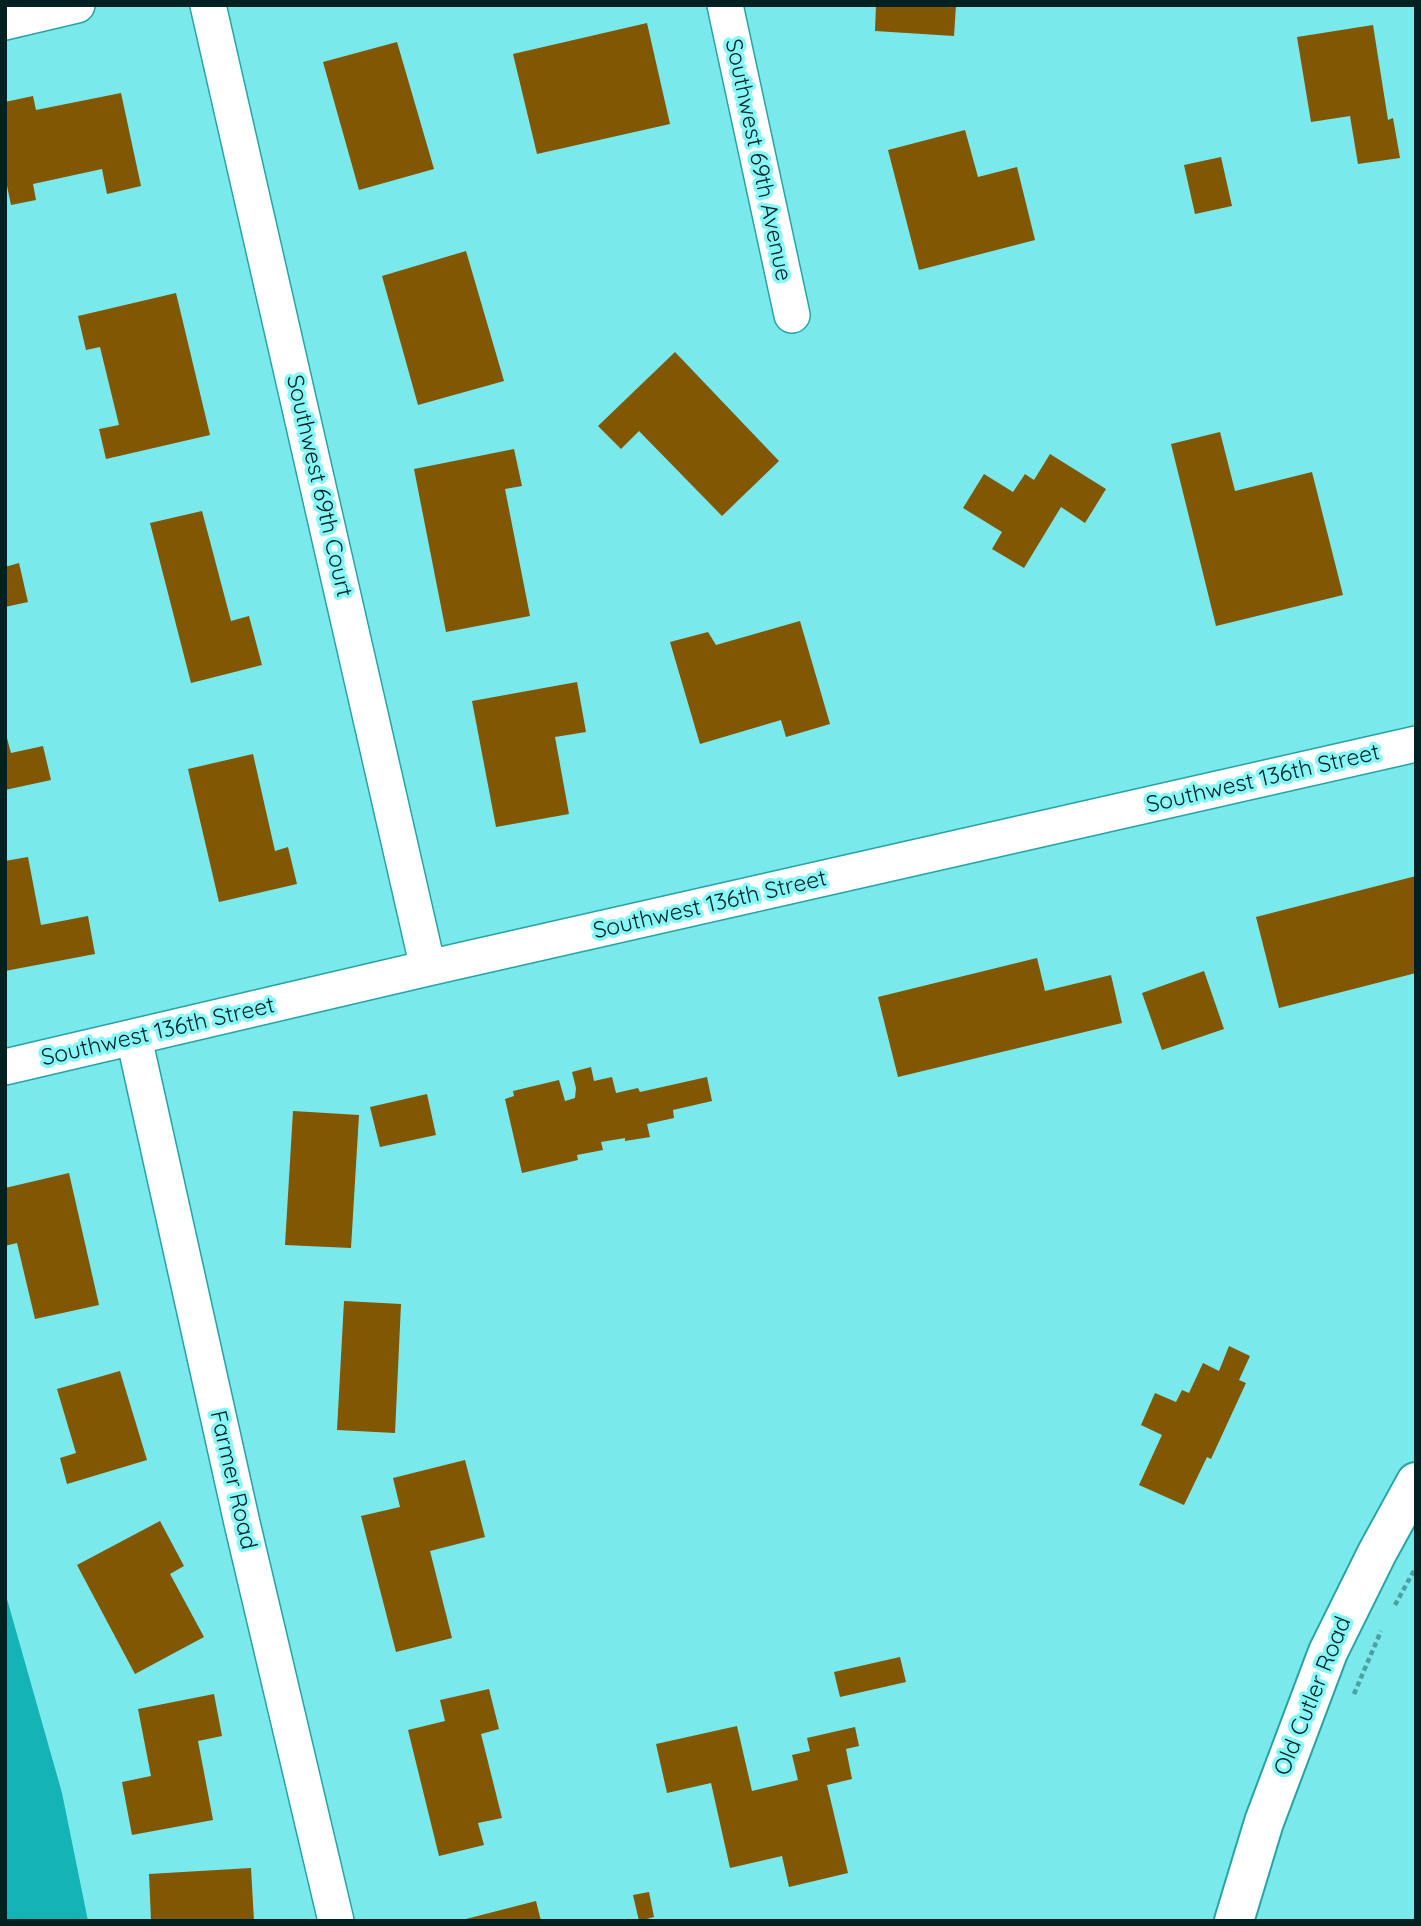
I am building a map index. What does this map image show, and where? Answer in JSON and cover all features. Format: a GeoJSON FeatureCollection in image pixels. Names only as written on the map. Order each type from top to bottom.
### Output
{"type":"FeatureCollection","features":[{"type":"Feature","properties":{"kind":"main road","name":"Old Cutler Road"},"geometry":{"type":"LineString","coordinates":[[1234,1921],[1264,1822],[1328,1652],[1416,1482]]}},
{"type":"Feature","properties":{"kind":"street"},"geometry":{"type":"LineString","coordinates":[[5,22],[76,5]]}},
{"type":"Feature","properties":{"kind":"street","name":"Southwest 69th Court"},"geometry":{"type":"LineString","coordinates":[[208,5],[428,968]]}},
{"type":"Feature","properties":{"kind":"street","name":"Southwest 69th Avenue"},"geometry":{"type":"LineString","coordinates":[[725,5],[792,315]]}},
{"type":"Feature","properties":{"kind":"street","name":"Southwest 136th Street"},"geometry":{"type":"LineString","coordinates":[[5,1067],[428,968],[1416,744]]}},
{"type":"Feature","properties":{"kind":"street","name":"Farmer Road"},"geometry":{"type":"LineString","coordinates":[[134,1038],[242,1523],[336,1921]]}},
{"type":"Feature","properties":{"kind":"water"},"geometry":{"type":"Polygon","coordinates":[[[5,1592],[62,1793],[88,1921],[5,1921],[5,1592]]]}},
{"type":"Feature","properties":{"kind":"building"},"geometry":{"type":"Polygon","coordinates":[[[876,5],[956,5],[954,36],[875,31],[876,5]]]}},
{"type":"Feature","properties":{"kind":"building"},"geometry":{"type":"Polygon","coordinates":[[[647,23],[670,124],[537,154],[513,54],[647,23]]]}},
{"type":"Feature","properties":{"kind":"building"},"geometry":{"type":"Polygon","coordinates":[[[1373,25],[1388,120],[1393,118],[1400,158],[1358,164],[1350,116],[1311,122],[1297,37],[1373,25]]]}},
{"type":"Feature","properties":{"kind":"building"},"geometry":{"type":"Polygon","coordinates":[[[397,42],[434,169],[359,190],[323,62],[397,42]]]}},
{"type":"Feature","properties":{"kind":"building"},"geometry":{"type":"Polygon","coordinates":[[[121,93],[141,186],[107,194],[102,169],[33,184],[36,200],[11,205],[5,176],[5,102],[33,96],[36,110],[121,93]]]}},
{"type":"Feature","properties":{"kind":"building"},"geometry":{"type":"Polygon","coordinates":[[[965,130],[978,177],[1017,167],[1035,240],[919,270],[888,150],[965,130]]]}},
{"type":"Feature","properties":{"kind":"building"},"geometry":{"type":"Polygon","coordinates":[[[1221,157],[1232,206],[1195,214],[1184,165],[1221,157]]]}},
{"type":"Feature","properties":{"kind":"building"},"geometry":{"type":"Polygon","coordinates":[[[466,251],[504,381],[418,405],[382,276],[466,251]]]}},
{"type":"Feature","properties":{"kind":"building"},"geometry":{"type":"Polygon","coordinates":[[[176,293],[210,435],[106,459],[99,429],[119,425],[100,347],[86,350],[78,316],[176,293]]]}},
{"type":"Feature","properties":{"kind":"building"},"geometry":{"type":"Polygon","coordinates":[[[675,352],[779,461],[722,516],[639,431],[621,449],[598,426],[675,352]]]}},
{"type":"Feature","properties":{"kind":"building"},"geometry":{"type":"Polygon","coordinates":[[[1220,432],[1235,491],[1312,472],[1343,595],[1216,626],[1171,444],[1220,432]]]}},
{"type":"Feature","properties":{"kind":"building"},"geometry":{"type":"Polygon","coordinates":[[[514,449],[522,486],[505,489],[530,616],[446,632],[414,469],[514,449]]]}},
{"type":"Feature","properties":{"kind":"building"},"geometry":{"type":"Polygon","coordinates":[[[1050,454],[1106,489],[1085,523],[1061,507],[1024,568],[992,549],[1002,532],[963,508],[984,474],[1013,492],[1025,474],[1034,480],[1050,454]]]}},
{"type":"Feature","properties":{"kind":"building"},"geometry":{"type":"Polygon","coordinates":[[[202,511],[231,621],[249,616],[262,665],[191,683],[150,523],[202,511]]]}},
{"type":"Feature","properties":{"kind":"building"},"geometry":{"type":"Polygon","coordinates":[[[19,563],[28,602],[5,607],[5,567],[19,563]]]}},
{"type":"Feature","properties":{"kind":"building"},"geometry":{"type":"Polygon","coordinates":[[[800,621],[830,724],[786,737],[781,720],[700,744],[670,642],[708,632],[716,645],[800,621]]]}},
{"type":"Feature","properties":{"kind":"building"},"geometry":{"type":"Polygon","coordinates":[[[577,682],[586,732],[555,737],[569,814],[496,827],[472,701],[577,682]]]}},
{"type":"Feature","properties":{"kind":"building"},"geometry":{"type":"Polygon","coordinates":[[[5,731],[11,753],[43,746],[51,780],[5,790],[5,731]]]}},
{"type":"Feature","properties":{"kind":"building"},"geometry":{"type":"Polygon","coordinates":[[[253,754],[275,851],[288,847],[297,884],[219,902],[188,769],[253,754]]]}},
{"type":"Feature","properties":{"kind":"building"},"geometry":{"type":"Polygon","coordinates":[[[28,857],[41,925],[88,916],[95,954],[5,971],[5,861],[28,857]]]}},
{"type":"Feature","properties":{"kind":"building"},"geometry":{"type":"Polygon","coordinates":[[[1416,876],[1416,973],[1279,1008],[1256,917],[1416,876]]]}},
{"type":"Feature","properties":{"kind":"building"},"geometry":{"type":"Polygon","coordinates":[[[1037,958],[1045,991],[1111,975],[1122,1023],[898,1077],[878,997],[1037,958]]]}},
{"type":"Feature","properties":{"kind":"building"},"geometry":{"type":"Polygon","coordinates":[[[1204,971],[1224,1029],[1162,1050],[1142,993],[1204,971]]]}},
{"type":"Feature","properties":{"kind":"building"},"geometry":{"type":"Polygon","coordinates":[[[591,1067],[594,1081],[612,1077],[616,1093],[638,1088],[640,1092],[707,1077],[712,1101],[673,1110],[674,1118],[647,1124],[650,1137],[601,1142],[603,1150],[577,1155],[578,1160],[522,1173],[505,1099],[514,1096],[513,1091],[559,1080],[565,1101],[575,1098],[576,1088],[572,1072],[591,1067]]]}},
{"type":"Feature","properties":{"kind":"building"},"geometry":{"type":"Polygon","coordinates":[[[427,1094],[436,1135],[380,1147],[370,1107],[427,1094]]]}},
{"type":"Feature","properties":{"kind":"building"},"geometry":{"type":"Polygon","coordinates":[[[293,1111],[359,1115],[351,1248],[285,1245],[293,1111]]]}},
{"type":"Feature","properties":{"kind":"building"},"geometry":{"type":"Polygon","coordinates":[[[69,1173],[99,1305],[35,1319],[17,1243],[5,1246],[5,1188],[69,1173]]]}},
{"type":"Feature","properties":{"kind":"building"},"geometry":{"type":"Polygon","coordinates":[[[344,1301],[401,1304],[395,1433],[337,1430],[344,1301]]]}},
{"type":"Feature","properties":{"kind":"building"},"geometry":{"type":"Polygon","coordinates":[[[1229,1346],[1250,1356],[1239,1380],[1246,1383],[1211,1459],[1207,1457],[1184,1505],[1139,1485],[1162,1435],[1141,1425],[1155,1393],[1176,1402],[1182,1390],[1189,1393],[1203,1363],[1219,1371],[1229,1346]]]}},
{"type":"Feature","properties":{"kind":"building"},"geometry":{"type":"Polygon","coordinates":[[[120,1371],[147,1460],[67,1484],[60,1458],[76,1453],[57,1389],[120,1371]]]}},
{"type":"Feature","properties":{"kind":"building"},"geometry":{"type":"Polygon","coordinates":[[[465,1460],[485,1537],[430,1551],[452,1638],[396,1652],[361,1516],[400,1507],[393,1478],[465,1460]]]}},
{"type":"Feature","properties":{"kind":"building"},"geometry":{"type":"Polygon","coordinates":[[[160,1521],[184,1566],[170,1574],[204,1637],[135,1674],[77,1565],[160,1521]]]}},
{"type":"Feature","properties":{"kind":"building"},"geometry":{"type":"Polygon","coordinates":[[[900,1657],[906,1682],[840,1697],[834,1672],[900,1657]]]}},
{"type":"Feature","properties":{"kind":"building"},"geometry":{"type":"Polygon","coordinates":[[[489,1689],[499,1729],[481,1734],[502,1818],[478,1823],[484,1845],[439,1856],[408,1730],[445,1721],[440,1700],[489,1689]]]}},
{"type":"Feature","properties":{"kind":"building"},"geometry":{"type":"Polygon","coordinates":[[[214,1694],[222,1736],[198,1741],[213,1820],[132,1835],[122,1782],[151,1776],[138,1709],[214,1694]]]}},
{"type":"Feature","properties":{"kind":"building"},"geometry":{"type":"Polygon","coordinates":[[[737,1726],[752,1791],[798,1780],[792,1755],[810,1751],[807,1738],[855,1727],[859,1746],[846,1749],[852,1779],[827,1785],[848,1873],[789,1887],[782,1856],[730,1868],[711,1783],[667,1793],[656,1744],[737,1726]]]}},
{"type":"Feature","properties":{"kind":"building"},"geometry":{"type":"Polygon","coordinates":[[[251,1868],[254,1921],[151,1921],[149,1874],[251,1868]]]}},
{"type":"Feature","properties":{"kind":"building"},"geometry":{"type":"Polygon","coordinates":[[[649,1892],[654,1917],[639,1921],[633,1895],[649,1892]]]}},
{"type":"Feature","properties":{"kind":"building"},"geometry":{"type":"Polygon","coordinates":[[[536,1901],[541,1921],[462,1921],[462,1920],[536,1901]]]}}]}
